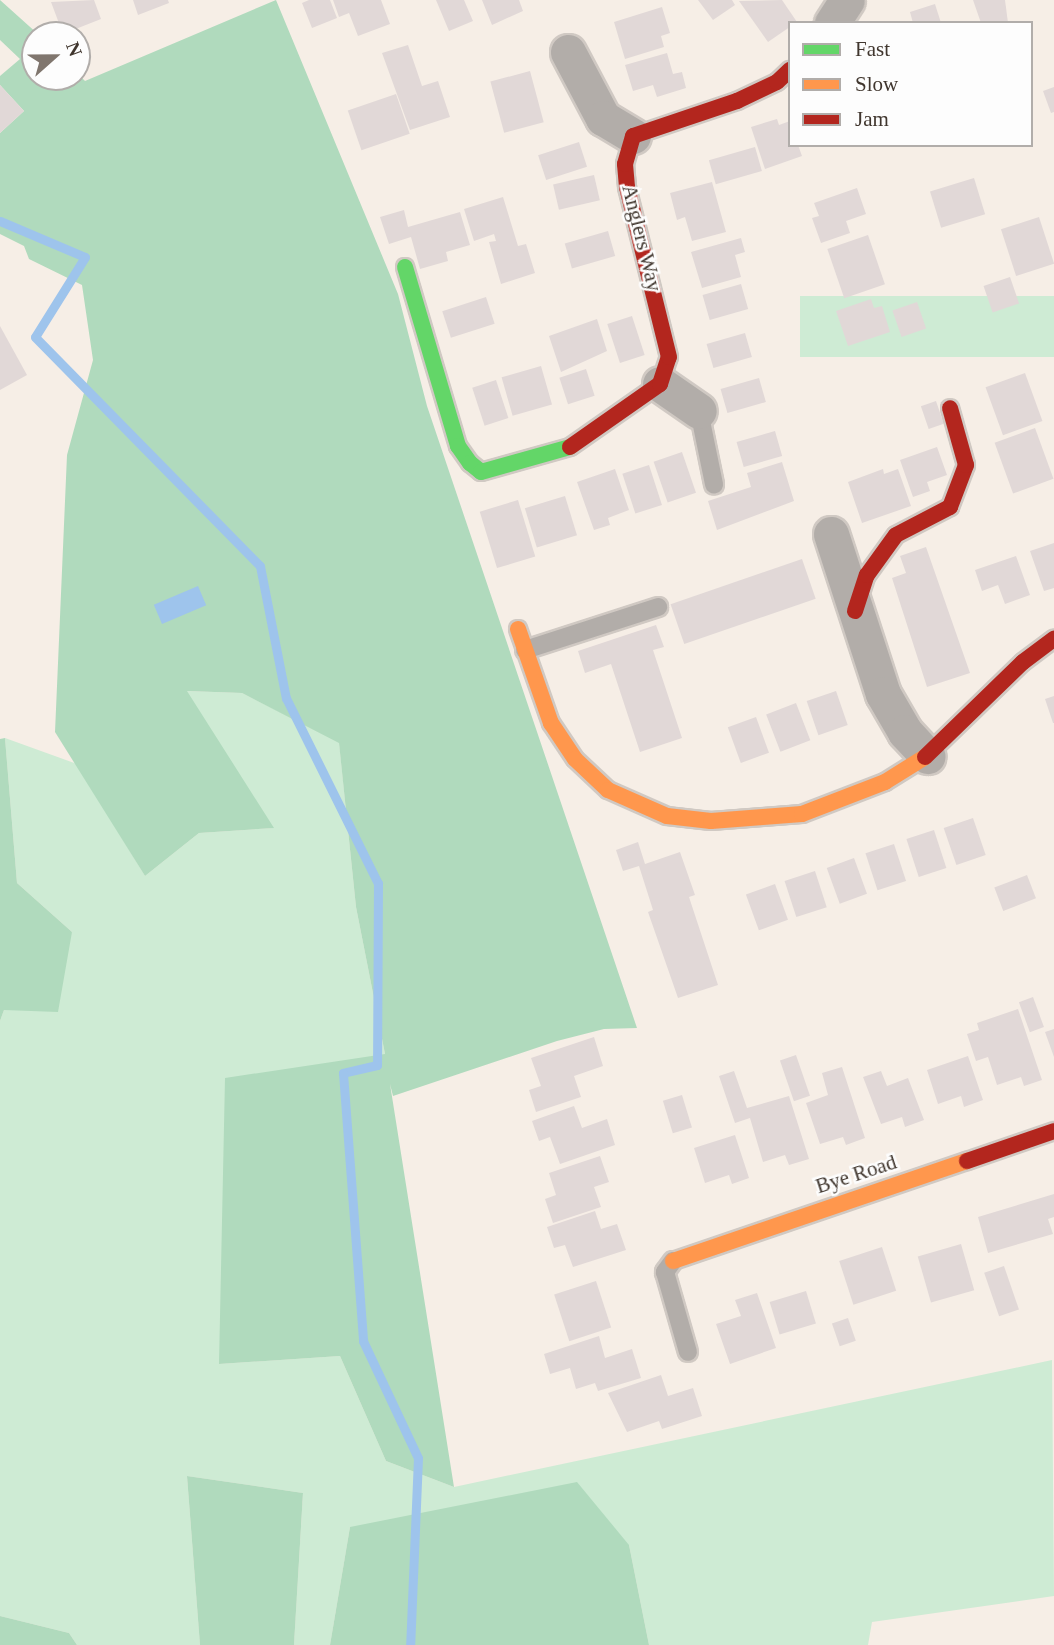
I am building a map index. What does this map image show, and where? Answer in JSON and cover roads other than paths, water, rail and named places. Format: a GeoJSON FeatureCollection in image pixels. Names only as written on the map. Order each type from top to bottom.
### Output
{"type":"FeatureCollection","features":[{"type":"Feature","properties":{"kind":"street"},"geometry":{"type":"LineString","coordinates":[[833,21],[847,0]]}},
{"type":"Feature","properties":{"kind":"street"},"geometry":{"type":"LineString","coordinates":[[568,52],[603,118],[633,136],[737,101],[777,82],[788,72]]}},
{"type":"Feature","properties":{"kind":"street","name":"Anglers Way"},"geometry":{"type":"LineString","coordinates":[[633,136],[625,164],[627,187],[669,357],[660,384]]}},
{"type":"Feature","properties":{"kind":"street"},"geometry":{"type":"LineString","coordinates":[[405,267],[458,446],[481,472],[564,452],[660,384],[699,411]]}},
{"type":"Feature","properties":{"kind":"street"},"geometry":{"type":"LineString","coordinates":[[855,611],[867,575],[896,535],[950,507],[966,465],[950,408]]}},
{"type":"Feature","properties":{"kind":"street"},"geometry":{"type":"LineString","coordinates":[[831,534],[883,694],[905,732],[927,756]]}},
{"type":"Feature","properties":{"kind":"street"},"geometry":{"type":"LineString","coordinates":[[517,629],[551,723],[575,759],[608,790],[667,816],[710,821],[802,814],[886,782],[927,756],[1023,662],[1054,639]]}},
{"type":"Feature","properties":{"kind":"street","name":"Bye Road"},"geometry":{"type":"LineString","coordinates":[[673,1261],[1054,1131]]}},
{"type":"Feature","properties":{"kind":"lane"},"geometry":{"type":"LineString","coordinates":[[699,411],[714,484]]}},
{"type":"Feature","properties":{"kind":"lane"},"geometry":{"type":"LineString","coordinates":[[525,650],[658,607]]}},
{"type":"Feature","properties":{"kind":"lane"},"geometry":{"type":"LineString","coordinates":[[673,1261],[665,1272],[688,1352]]}},
{"type":"Feature","properties":{"kind":"water"},"geometry":{"type":"Polygon","coordinates":[[[198,586],[206,605],[162,624],[154,605],[198,586]]]}},
{"type":"Feature","properties":{"kind":"waterway"},"geometry":{"type":"LineString","coordinates":[[0,221],[85,257],[35,337],[260,566],[286,698],[378,883],[377,1065],[343,1073],[363,1341],[418,1458],[410,1645]]}}]}
